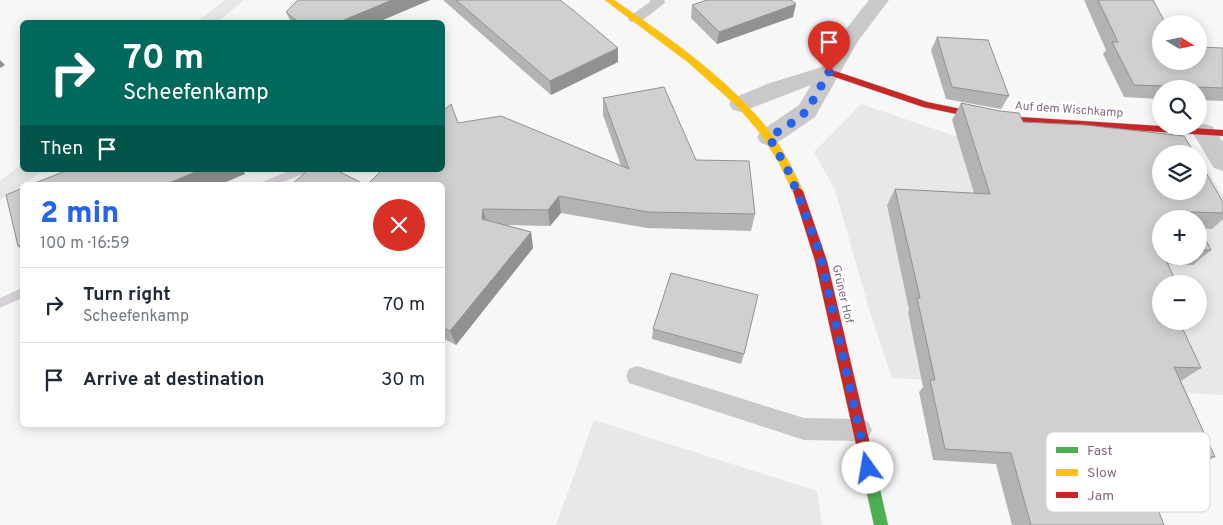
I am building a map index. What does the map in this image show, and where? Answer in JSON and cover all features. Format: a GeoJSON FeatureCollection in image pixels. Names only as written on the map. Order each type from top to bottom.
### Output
{"type":"FeatureCollection","features":[{"type":"Feature","properties":{"kind":"street","name":"Grüner Hof"},"geometry":{"type":"LineString","coordinates":[[609,0],[689,57],[741,104],[769,137],[790,174],[819,250],[881,525]]}},
{"type":"Feature","properties":{"kind":"street"},"geometry":{"type":"LineString","coordinates":[[769,137],[807,111],[849,39],[878,0]]}},
{"type":"Feature","properties":{"kind":"street"},"geometry":{"type":"LineString","coordinates":[[741,104],[778,88],[829,72]]}},
{"type":"Feature","properties":{"kind":"street","name":"Auf dem Wischkamp"},"geometry":{"type":"LineString","coordinates":[[829,72],[926,104],[990,118],[1214,132]]}},
{"type":"Feature","properties":{"kind":"street"},"geometry":{"type":"LineString","coordinates":[[1214,132],[1223,162]]}},
{"type":"Feature","properties":{"kind":"lane"},"geometry":{"type":"LineString","coordinates":[[636,19],[658,3],[656,0]]}},
{"type":"Feature","properties":{"kind":"lane"},"geometry":{"type":"LineString","coordinates":[[637,376],[804,429],[860,430]]}},
{"type":"Feature","properties":{"kind":"shaded area"},"geometry":{"type":"Polygon","coordinates":[[[225,0],[244,0],[220,20],[200,20],[225,0]]]}},
{"type":"Feature","properties":{"kind":"shaded area"},"geometry":{"type":"Polygon","coordinates":[[[861,104],[955,136],[1165,145],[1152,145],[1152,200],[1207,200],[1207,169],[1223,196],[1223,395],[892,378],[870,312],[835,190],[814,152],[861,104]]]}},
{"type":"Feature","properties":{"kind":"shaded area"},"geometry":{"type":"Polygon","coordinates":[[[20,166],[20,172],[41,172],[26,182],[20,182],[20,186],[0,200],[0,181],[20,166]]]}},
{"type":"Feature","properties":{"kind":"shaded area"},"geometry":{"type":"Polygon","coordinates":[[[594,420],[817,491],[822,525],[556,525],[594,420]]]}},
{"type":"Feature","properties":{"kind":"building"},"geometry":{"type":"Polygon","coordinates":[[[298,0],[392,0],[344,20],[296,20],[286,12],[298,0]]]}},
{"type":"Feature","properties":{"kind":"building"},"geometry":{"type":"Polygon","coordinates":[[[456,0],[560,0],[618,48],[550,81],[456,0]]]}},
{"type":"Feature","properties":{"kind":"building"},"geometry":{"type":"Polygon","coordinates":[[[707,0],[791,0],[796,4],[719,32],[692,5],[707,0]]]}},
{"type":"Feature","properties":{"kind":"building"},"geometry":{"type":"Polygon","coordinates":[[[1098,0],[1153,0],[1161,15],[1152,15],[1152,70],[1208,70],[1208,47],[1223,48],[1223,88],[1207,87],[1207,80],[1152,80],[1152,86],[1134,85],[1112,42],[1118,42],[1098,0]]]}},
{"type":"Feature","properties":{"kind":"building"},"geometry":{"type":"Polygon","coordinates":[[[937,37],[988,40],[1009,96],[952,87],[937,37]]]}},
{"type":"Feature","properties":{"kind":"building"},"geometry":{"type":"Polygon","coordinates":[[[664,87],[696,160],[749,161],[755,214],[648,212],[559,196],[548,210],[483,209],[482,219],[531,232],[450,331],[445,328],[445,182],[370,182],[380,172],[445,172],[445,109],[451,104],[458,123],[501,116],[629,169],[603,98],[664,87]]]}},
{"type":"Feature","properties":{"kind":"building"},"geometry":{"type":"Polygon","coordinates":[[[961,103],[1019,113],[1023,122],[1085,125],[1152,132],[1152,135],[1184,136],[1190,145],[1152,145],[1152,200],[1207,200],[1207,175],[1223,202],[1223,213],[1207,213],[1207,210],[1152,210],[1152,265],[1168,265],[1173,275],[1152,275],[1152,330],[1183,330],[1201,368],[1174,367],[1204,432],[1046,432],[1046,512],[1159,512],[1164,525],[1031,525],[1011,453],[945,449],[930,380],[935,380],[917,298],[920,298],[895,189],[990,194],[961,103]]]}},
{"type":"Feature","properties":{"kind":"building"},"geometry":{"type":"Polygon","coordinates":[[[63,172],[195,172],[171,182],[38,182],[63,172]]]}},
{"type":"Feature","properties":{"kind":"building"},"geometry":{"type":"Polygon","coordinates":[[[306,172],[340,172],[360,182],[294,182],[306,172]]]}},
{"type":"Feature","properties":{"kind":"building"},"geometry":{"type":"Polygon","coordinates":[[[20,189],[20,245],[18,246],[6,195],[20,189]]]}},
{"type":"Feature","properties":{"kind":"building"},"geometry":{"type":"Polygon","coordinates":[[[671,273],[758,295],[744,354],[653,329],[671,273]]]}},
{"type":"Feature","properties":{"kind":"building"},"geometry":{"type":"Polygon","coordinates":[[[1210,446],[1215,457],[1210,457],[1210,446]]]}},
{"type":"Feature","properties":{"kind":"waterway"},"geometry":{"type":"LineString","coordinates":[[273,182],[296,172]]}},
{"type":"Feature","properties":{"kind":"waterway"},"geometry":{"type":"LineString","coordinates":[[0,303],[20,294]]}},
{"type":"Feature","properties":{"kind":"traffic: fast"},"geometry":{"type":"LineString","coordinates":[[862,440],[881,525]]}},
{"type":"Feature","properties":{"kind":"traffic: slow"},"geometry":{"type":"LineString","coordinates":[[609,0],[692,61],[718,82],[742,106],[764,131],[783,160],[798,191]]}},
{"type":"Feature","properties":{"kind":"traffic: jam"},"geometry":{"type":"LineString","coordinates":[[829,72],[926,105],[990,118],[1223,133]]}},
{"type":"Feature","properties":{"kind":"traffic: jam"},"geometry":{"type":"LineString","coordinates":[[798,191],[821,261],[862,440]]}},
{"type":"Feature","properties":{"kind":"route"},"geometry":{"type":"LineString","coordinates":[[829,72],[807,111],[769,137],[790,174],[819,250],[868,468]]}}]}
